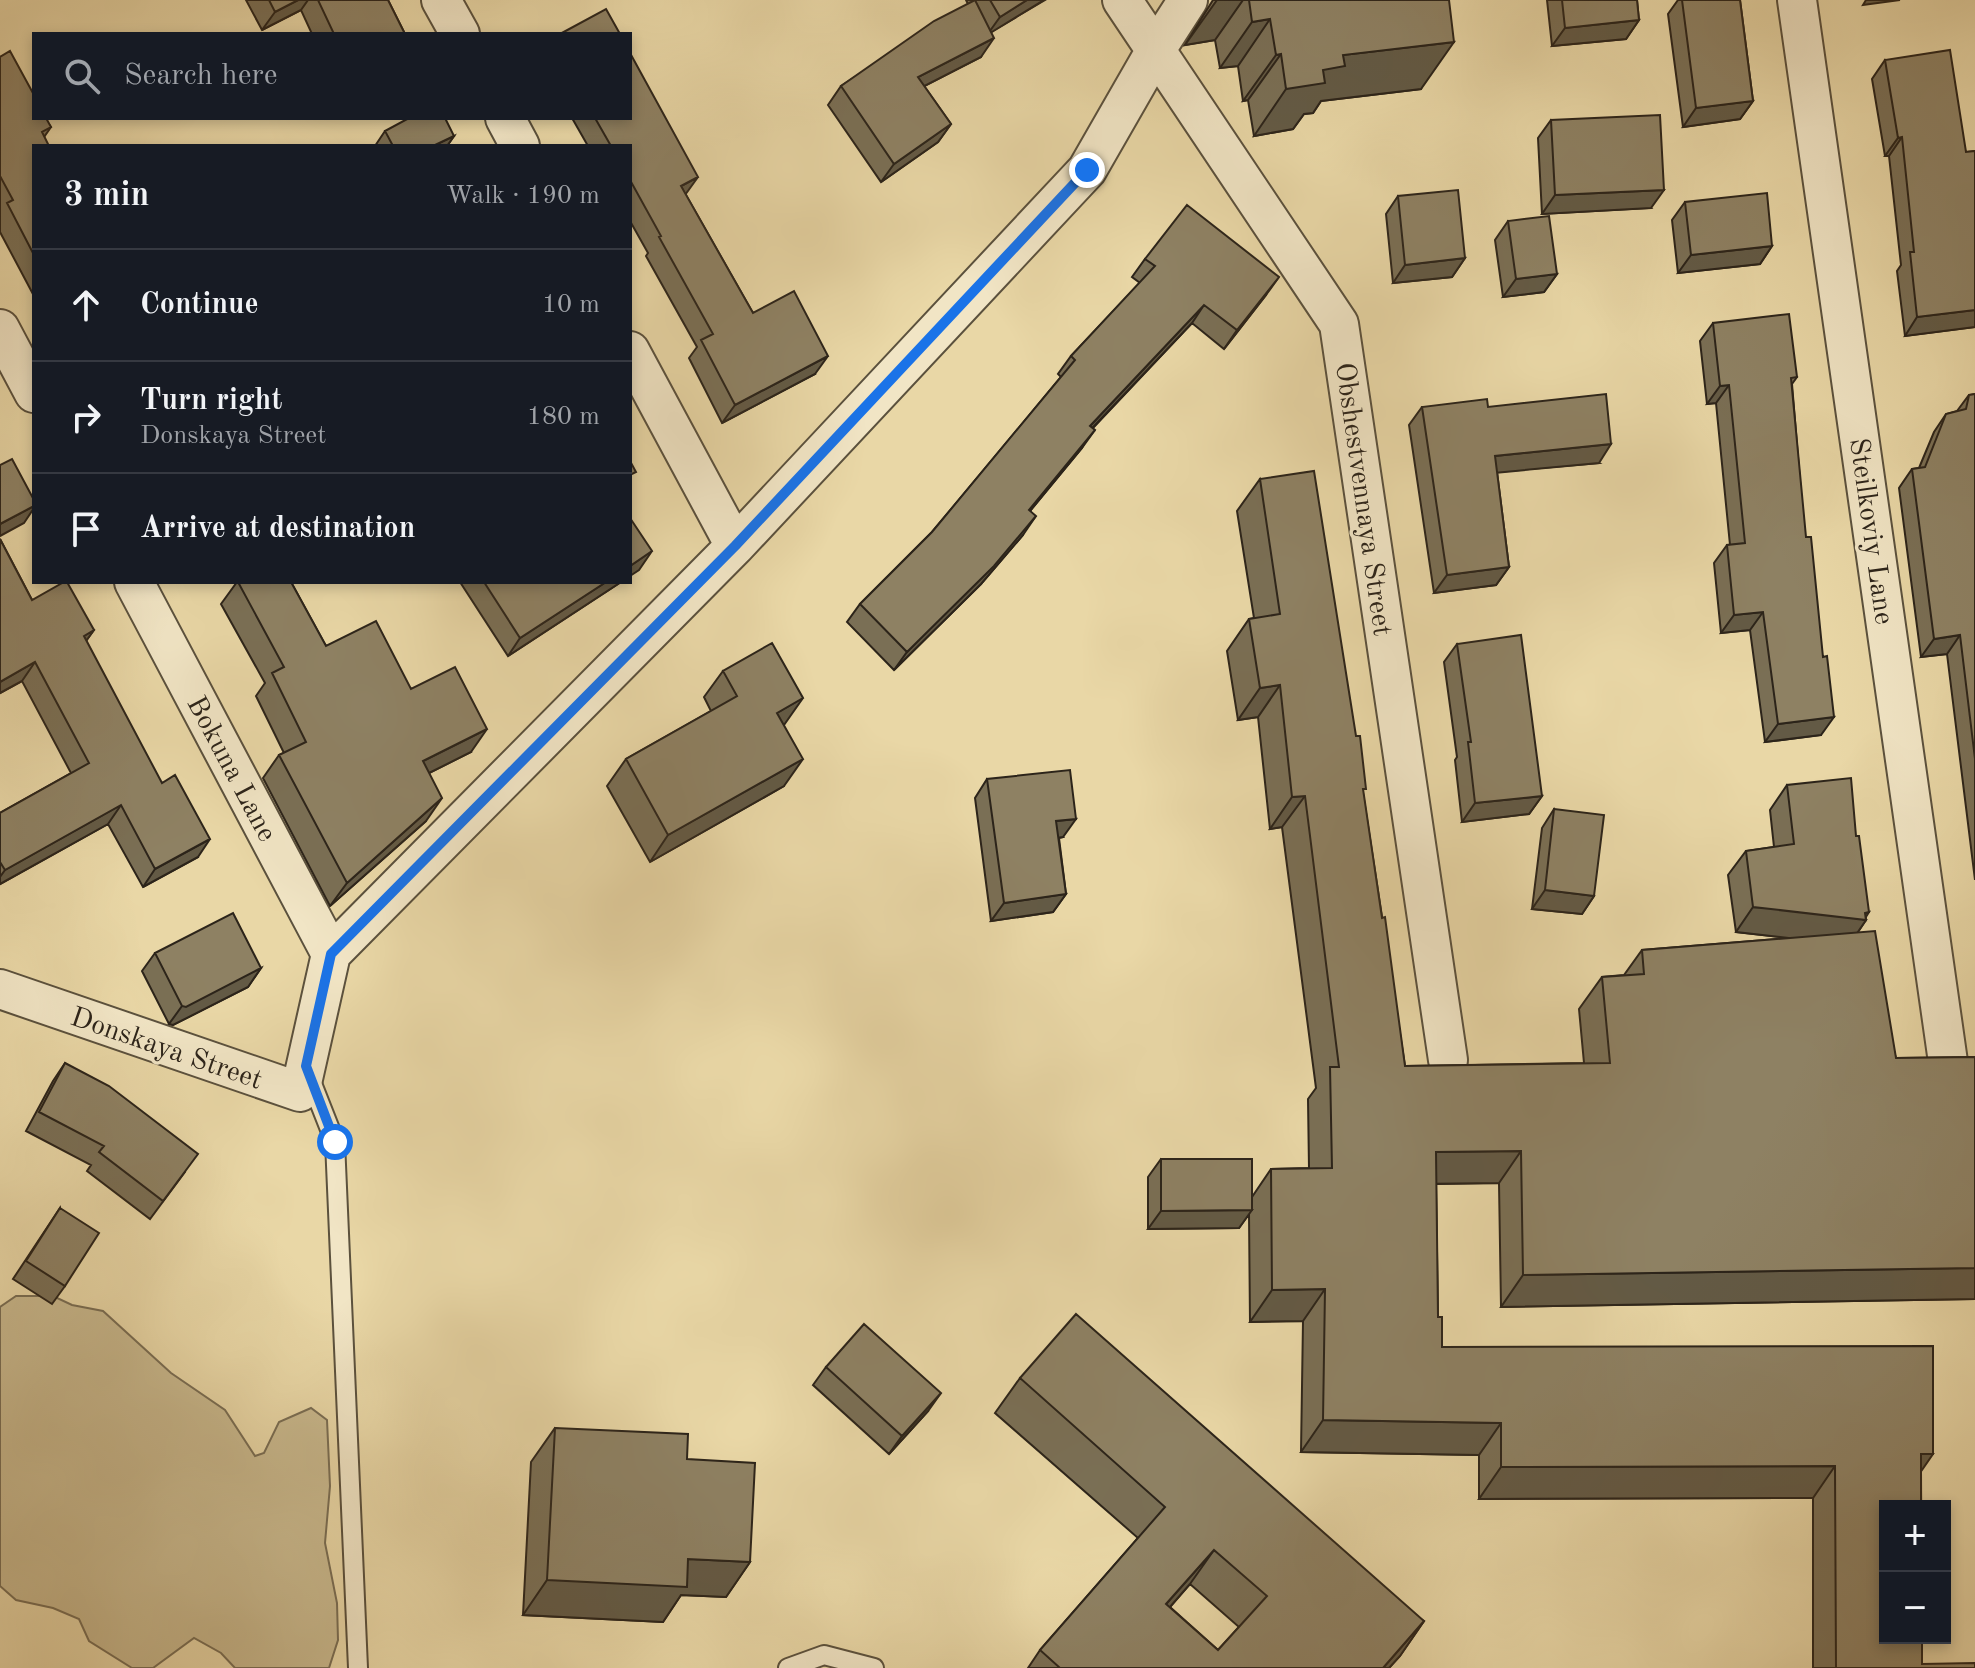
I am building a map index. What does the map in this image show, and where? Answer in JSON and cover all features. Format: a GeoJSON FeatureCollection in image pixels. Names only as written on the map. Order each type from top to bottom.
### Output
{"type":"FeatureCollection","features":[{"type":"Feature","properties":{"kind":"street"},"geometry":{"type":"LineString","coordinates":[[441,0],[459,32]]}},
{"type":"Feature","properties":{"kind":"street","name":"Obshestvennaya Street"},"geometry":{"type":"LineString","coordinates":[[1122,0],[1339,324],[1448,1060]]}},
{"type":"Feature","properties":{"kind":"street"},"geometry":{"type":"LineString","coordinates":[[331,954],[735,546],[1087,170],[1188,0]]}},
{"type":"Feature","properties":{"kind":"street","name":"Steilkoviy Lane"},"geometry":{"type":"LineString","coordinates":[[1797,0],[1948,1062]]}},
{"type":"Feature","properties":{"kind":"street"},"geometry":{"type":"LineString","coordinates":[[506,120],[519,144]]}},
{"type":"Feature","properties":{"kind":"street"},"geometry":{"type":"LineString","coordinates":[[0,329],[32,389]]}},
{"type":"Feature","properties":{"kind":"street"},"geometry":{"type":"LineString","coordinates":[[632,355],[735,546]]}},
{"type":"Feature","properties":{"kind":"street","name":"Bokuna Lane"},"geometry":{"type":"LineString","coordinates":[[135,584],[331,954]]}},
{"type":"Feature","properties":{"kind":"street","name":"Donskaya Street"},"geometry":{"type":"LineString","coordinates":[[0,989],[300,1092],[331,954]]}},
{"type":"Feature","properties":{"kind":"lane"},"geometry":{"type":"LineString","coordinates":[[306,1066],[335,1142],[358,1668]]}},
{"type":"Feature","properties":{"kind":"lane"},"geometry":{"type":"LineString","coordinates":[[788,1668],[824,1655],[874,1668]]}},
{"type":"Feature","properties":{"kind":"shaded area"},"geometry":{"type":"Polygon","coordinates":[[[16,1296],[53,1296],[72,1305],[103,1311],[171,1373],[225,1410],[255,1456],[264,1453],[279,1422],[311,1408],[327,1420],[330,1486],[325,1543],[337,1603],[338,1640],[329,1668],[235,1668],[221,1653],[194,1638],[153,1668],[132,1668],[89,1641],[79,1619],[53,1608],[16,1600],[0,1586],[0,1307],[16,1296]]]}},
{"type":"Feature","properties":{"kind":"building"},"geometry":{"type":"Polygon","coordinates":[[[269,0],[298,0],[275,12],[269,0]]]}},
{"type":"Feature","properties":{"kind":"building"},"geometry":{"type":"Polygon","coordinates":[[[318,0],[388,0],[404,32],[333,32],[318,0]]]}},
{"type":"Feature","properties":{"kind":"building"},"geometry":{"type":"Polygon","coordinates":[[[975,0],[994,38],[918,77],[951,124],[894,164],[841,86],[934,21],[975,0]]]}},
{"type":"Feature","properties":{"kind":"building"},"geometry":{"type":"Polygon","coordinates":[[[990,0],[1027,0],[1000,17],[990,0]]]}},
{"type":"Feature","properties":{"kind":"building"},"geometry":{"type":"Polygon","coordinates":[[[1249,0],[1449,0],[1454,42],[1343,55],[1345,66],[1323,70],[1325,83],[1286,89],[1281,54],[1276,55],[1270,19],[1252,22],[1249,0]]]}},
{"type":"Feature","properties":{"kind":"building"},"geometry":{"type":"Polygon","coordinates":[[[1562,0],[1637,0],[1639,20],[1565,28],[1562,0]]]}},
{"type":"Feature","properties":{"kind":"building"},"geometry":{"type":"Polygon","coordinates":[[[1682,0],[1740,0],[1753,101],[1696,108],[1682,0]]]}},
{"type":"Feature","properties":{"kind":"building"},"geometry":{"type":"Polygon","coordinates":[[[606,9],[619,32],[564,32],[606,9]]]}},
{"type":"Feature","properties":{"kind":"building"},"geometry":{"type":"Polygon","coordinates":[[[1950,50],[1966,152],[1975,151],[1975,310],[1917,317],[1910,252],[1914,252],[1902,137],[1898,138],[1885,60],[1950,50]]]}},
{"type":"Feature","properties":{"kind":"building"},"geometry":{"type":"Polygon","coordinates":[[[10,51],[32,91],[32,120],[47,120],[51,127],[42,132],[48,144],[32,144],[32,251],[7,203],[13,200],[0,176],[0,57],[10,51]]]}},
{"type":"Feature","properties":{"kind":"building"},"geometry":{"type":"Polygon","coordinates":[[[632,57],[698,177],[681,186],[753,313],[794,291],[828,356],[735,405],[701,340],[713,334],[632,184],[632,144],[610,144],[596,120],[632,120],[632,57]]]}},
{"type":"Feature","properties":{"kind":"building"},"geometry":{"type":"Polygon","coordinates":[[[1660,115],[1664,190],[1555,195],[1551,120],[1660,115]]]}},
{"type":"Feature","properties":{"kind":"building"},"geometry":{"type":"Polygon","coordinates":[[[405,120],[446,120],[454,136],[437,144],[392,144],[385,131],[405,120]]]}},
{"type":"Feature","properties":{"kind":"building"},"geometry":{"type":"Polygon","coordinates":[[[1458,190],[1465,258],[1405,265],[1398,196],[1458,190]]]}},
{"type":"Feature","properties":{"kind":"building"},"geometry":{"type":"Polygon","coordinates":[[[1767,193],[1772,246],[1691,255],[1685,202],[1767,193]]]}},
{"type":"Feature","properties":{"kind":"building"},"geometry":{"type":"Polygon","coordinates":[[[1187,205],[1279,277],[1237,330],[1204,305],[1090,426],[1095,430],[1029,510],[1036,516],[994,566],[907,652],[860,604],[932,532],[1075,360],[1071,356],[1155,266],[1145,259],[1187,205]]]}},
{"type":"Feature","properties":{"kind":"building"},"geometry":{"type":"Polygon","coordinates":[[[1549,216],[1557,274],[1516,279],[1508,221],[1549,216]]]}},
{"type":"Feature","properties":{"kind":"building"},"geometry":{"type":"Polygon","coordinates":[[[1789,314],[1797,377],[1791,378],[1806,537],[1811,537],[1823,657],[1827,656],[1834,717],[1778,724],[1763,612],[1734,615],[1727,545],[1745,543],[1729,385],[1720,386],[1713,323],[1789,314]]]}},
{"type":"Feature","properties":{"kind":"building"},"geometry":{"type":"Polygon","coordinates":[[[1606,394],[1611,444],[1495,456],[1509,567],[1447,575],[1422,407],[1487,399],[1488,407],[1606,394]]]}},
{"type":"Feature","properties":{"kind":"building"},"geometry":{"type":"Polygon","coordinates":[[[1975,394],[1975,759],[1960,635],[1934,639],[1912,469],[1925,467],[1946,414],[1966,409],[1969,395],[1975,394]]]}},
{"type":"Feature","properties":{"kind":"building"},"geometry":{"type":"Polygon","coordinates":[[[12,459],[32,496],[32,507],[0,524],[0,465],[12,459]]]}},
{"type":"Feature","properties":{"kind":"building"},"geometry":{"type":"Polygon","coordinates":[[[1314,471],[1356,736],[1360,736],[1366,789],[1363,789],[1382,918],[1385,917],[1405,1066],[1610,1063],[1602,977],[1644,974],[1642,950],[1875,931],[1896,1058],[1975,1057],[1975,1268],[1523,1275],[1521,1151],[1436,1152],[1438,1317],[1442,1317],[1442,1347],[1933,1346],[1933,1454],[1921,1454],[1921,1500],[1879,1500],[1879,1644],[1922,1644],[1922,1664],[1975,1663],[1975,1668],[1836,1668],[1835,1466],[1501,1467],[1501,1423],[1323,1420],[1325,1289],[1272,1290],[1271,1169],[1332,1168],[1330,1067],[1339,1067],[1305,796],[1292,797],[1280,685],[1260,688],[1249,619],[1280,614],[1260,479],[1314,471]]]}},
{"type":"Feature","properties":{"kind":"building"},"geometry":{"type":"Polygon","coordinates":[[[632,521],[652,551],[632,565],[632,521]]]}},
{"type":"Feature","properties":{"kind":"building"},"geometry":{"type":"Polygon","coordinates":[[[0,539],[32,600],[60,584],[68,584],[94,630],[84,636],[162,783],[175,775],[210,839],[155,869],[121,805],[5,870],[0,862],[0,813],[89,763],[35,662],[0,682],[0,539]]]}},
{"type":"Feature","properties":{"kind":"building"},"geometry":{"type":"Polygon","coordinates":[[[239,584],[292,584],[326,646],[376,621],[411,689],[455,667],[487,729],[423,761],[442,798],[347,883],[279,755],[306,742],[272,673],[284,667],[239,584]]]}},
{"type":"Feature","properties":{"kind":"building"},"geometry":{"type":"Polygon","coordinates":[[[485,584],[603,584],[520,638],[485,584]]]}},
{"type":"Feature","properties":{"kind":"building"},"geometry":{"type":"Polygon","coordinates":[[[1521,635],[1542,796],[1475,803],[1468,742],[1471,742],[1457,644],[1521,635]]]}},
{"type":"Feature","properties":{"kind":"building"},"geometry":{"type":"Polygon","coordinates":[[[772,643],[803,698],[777,713],[803,759],[668,835],[626,759],[737,696],[723,671],[772,643]]]}},
{"type":"Feature","properties":{"kind":"building"},"geometry":{"type":"Polygon","coordinates":[[[1070,770],[1076,819],[1056,821],[1066,894],[1004,903],[987,779],[1070,770]]]}},
{"type":"Feature","properties":{"kind":"building"},"geometry":{"type":"Polygon","coordinates":[[[1851,778],[1856,836],[1859,836],[1869,912],[1865,913],[1866,920],[1753,907],[1746,851],[1794,844],[1787,785],[1851,778]]]}},
{"type":"Feature","properties":{"kind":"building"},"geometry":{"type":"Polygon","coordinates":[[[1554,809],[1604,815],[1594,896],[1545,890],[1554,809]]]}},
{"type":"Feature","properties":{"kind":"building"},"geometry":{"type":"Polygon","coordinates":[[[233,913],[261,968],[186,1007],[182,1006],[155,953],[233,913]]]}},
{"type":"Feature","properties":{"kind":"building"},"geometry":{"type":"Polygon","coordinates":[[[65,1063],[109,1086],[198,1154],[163,1201],[99,1152],[104,1146],[39,1112],[65,1063]]]}},
{"type":"Feature","properties":{"kind":"building"},"geometry":{"type":"Polygon","coordinates":[[[1161,1159],[1252,1159],[1252,1210],[1161,1211],[1161,1159]]]}},
{"type":"Feature","properties":{"kind":"building"},"geometry":{"type":"Polygon","coordinates":[[[60,1208],[99,1233],[65,1286],[26,1261],[60,1208]]]}},
{"type":"Feature","properties":{"kind":"building"},"geometry":{"type":"Polygon","coordinates":[[[1076,1314],[1424,1621],[1383,1668],[1060,1668],[1040,1650],[1165,1507],[1020,1378],[1076,1314]],[[1214,1550],[1166,1604],[1218,1650],[1267,1596],[1214,1550]]]}},
{"type":"Feature","properties":{"kind":"building"},"geometry":{"type":"Polygon","coordinates":[[[864,1324],[941,1393],[902,1436],[826,1367],[864,1324]]]}},
{"type":"Feature","properties":{"kind":"building"},"geometry":{"type":"Polygon","coordinates":[[[555,1428],[688,1434],[687,1459],[755,1463],[750,1562],[688,1559],[687,1587],[547,1580],[555,1428]]]}},
{"type":"Feature","properties":{"kind":"route"},"geometry":{"type":"LineString","coordinates":[[335,1142],[306,1066],[331,954],[735,546],[1087,170]]}}]}
